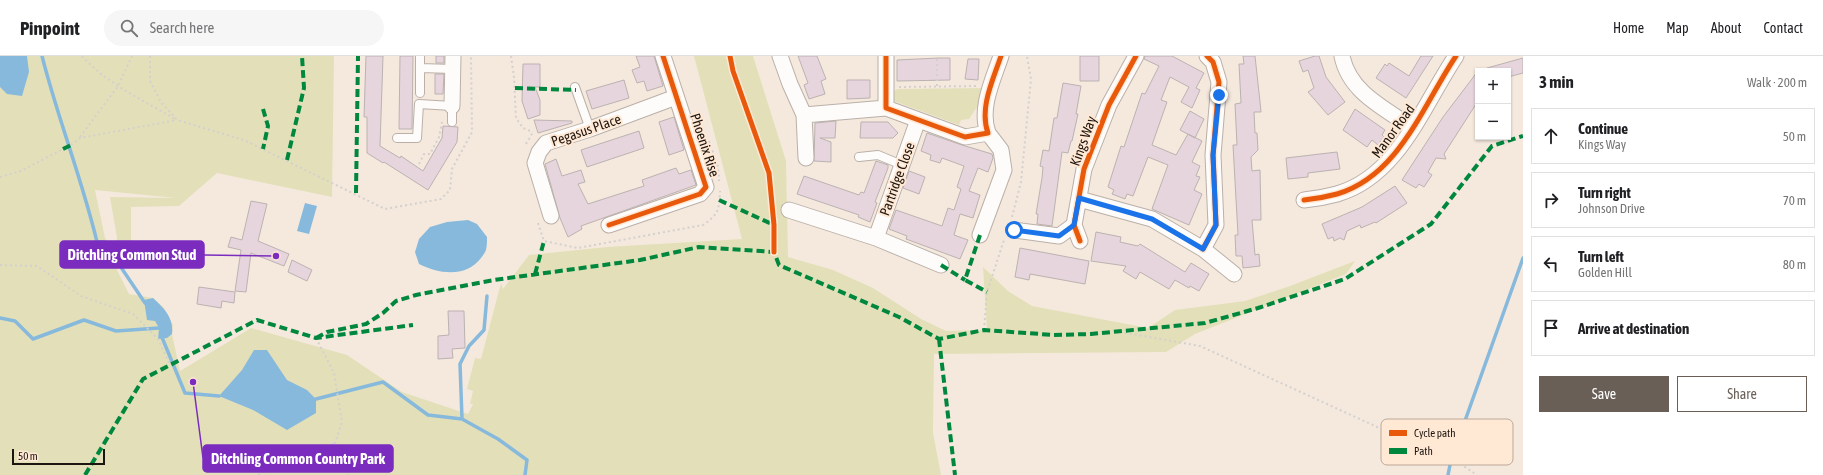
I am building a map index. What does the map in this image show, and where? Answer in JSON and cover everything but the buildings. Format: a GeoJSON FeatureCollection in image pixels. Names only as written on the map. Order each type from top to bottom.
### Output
{"type":"FeatureCollection","features":[{"type":"Feature","properties":{"kind":"street","name":"Phoenix Rise"},"geometry":{"type":"LineString","coordinates":[[609,225],[700,194],[706,187],[663,56]]}},
{"type":"Feature","properties":{"kind":"street"},"geometry":{"type":"LineString","coordinates":[[780,56],[790,84],[804,115],[806,158]]}},
{"type":"Feature","properties":{"kind":"street"},"geometry":{"type":"LineString","coordinates":[[886,56],[888,87],[886,108]]}},
{"type":"Feature","properties":{"kind":"street"},"geometry":{"type":"LineString","coordinates":[[980,235],[1004,170],[1001,150],[988,133],[986,125],[986,104],[990,86],[1001,56]]}},
{"type":"Feature","properties":{"kind":"street","name":"Kings Way"},"geometry":{"type":"LineString","coordinates":[[1074,225],[1084,169],[1104,118],[1136,56]]}},
{"type":"Feature","properties":{"kind":"street"},"geometry":{"type":"LineString","coordinates":[[1203,249],[1216,225],[1213,155],[1219,82],[1213,62],[1207,56]]}},
{"type":"Feature","properties":{"kind":"street"},"geometry":{"type":"LineString","coordinates":[[1342,56],[1347,73],[1356,87],[1413,128]]}},
{"type":"Feature","properties":{"kind":"street","name":"Manor Road"},"geometry":{"type":"LineString","coordinates":[[1304,200],[1337,194],[1371,176],[1387,163],[1413,128],[1456,56]]}},
{"type":"Feature","properties":{"kind":"street"},"geometry":{"type":"LineString","coordinates":[[452,106],[453,62]]}},
{"type":"Feature","properties":{"kind":"street","name":"Pegasus Place"},"geometry":{"type":"LineString","coordinates":[[551,216],[535,163],[539,152],[546,143],[590,129],[676,97]]}},
{"type":"Feature","properties":{"kind":"street"},"geometry":{"type":"LineString","coordinates":[[804,115],[886,108],[965,137],[988,133]]}},
{"type":"Feature","properties":{"kind":"street","name":"Partridge Close"},"geometry":{"type":"LineString","coordinates":[[876,238],[918,120]]}},
{"type":"Feature","properties":{"kind":"street"},"geometry":{"type":"LineString","coordinates":[[1079,198],[1152,219],[1203,249],[1234,274]]}},
{"type":"Feature","properties":{"kind":"street"},"geometry":{"type":"LineString","coordinates":[[789,210],[876,238],[941,265]]}},
{"type":"Feature","properties":{"kind":"street"},"geometry":{"type":"LineString","coordinates":[[1010,230],[1059,236],[1074,225],[1080,241]]}},
{"type":"Feature","properties":{"kind":"lane"},"geometry":{"type":"LineString","coordinates":[[420,56],[420,93]]}},
{"type":"Feature","properties":{"kind":"lane"},"geometry":{"type":"LineString","coordinates":[[420,68],[453,62]]}},
{"type":"Feature","properties":{"kind":"lane"},"geometry":{"type":"LineString","coordinates":[[574,87],[590,129]]}},
{"type":"Feature","properties":{"kind":"lane"},"geometry":{"type":"LineString","coordinates":[[397,138],[418,138],[419,104],[452,106],[452,122]]}},
{"type":"Feature","properties":{"kind":"lane"},"geometry":{"type":"LineString","coordinates":[[859,157],[878,155],[902,165]]}},
{"type":"Feature","properties":{"kind":"path"},"geometry":{"type":"LineString","coordinates":[[82,56],[89,64],[118,86],[177,120],[244,140],[384,209],[441,199],[450,190],[452,169],[472,132],[471,56]]}},
{"type":"Feature","properties":{"kind":"path"},"geometry":{"type":"LineString","coordinates":[[71,145],[80,138],[118,86],[132,56]]}},
{"type":"Feature","properties":{"kind":"path"},"geometry":{"type":"LineString","coordinates":[[150,56],[150,81],[161,102],[177,120]]}},
{"type":"Feature","properties":{"kind":"path"},"geometry":{"type":"LineString","coordinates":[[511,56],[514,77],[516,118],[523,128],[533,132],[546,143]]}},
{"type":"Feature","properties":{"kind":"path"},"geometry":{"type":"LineString","coordinates":[[937,56],[937,86]]}},
{"type":"Feature","properties":{"kind":"path"},"geometry":{"type":"LineString","coordinates":[[984,330],[987,292],[1010,230],[1022,174],[1030,79],[1027,56]]}},
{"type":"Feature","properties":{"kind":"path"},"geometry":{"type":"LineString","coordinates":[[888,87],[990,86]]}},
{"type":"Feature","properties":{"kind":"path"},"geometry":{"type":"LineString","coordinates":[[80,138],[177,120]]}},
{"type":"Feature","properties":{"kind":"path"},"geometry":{"type":"LineString","coordinates":[[419,164],[424,154],[430,154],[439,137],[440,122],[452,122]]}},
{"type":"Feature","properties":{"kind":"path"},"geometry":{"type":"LineString","coordinates":[[0,177],[21,171],[64,149]]}},
{"type":"Feature","properties":{"kind":"path"},"geometry":{"type":"LineString","coordinates":[[0,265],[37,266],[81,296],[133,314],[158,339],[170,365]]}},
{"type":"Feature","properties":{"kind":"path"},"geometry":{"type":"LineString","coordinates":[[1115,331],[1200,346],[1381,429]]}},
{"type":"Feature","properties":{"kind":"path"},"geometry":{"type":"LineString","coordinates":[[316,338],[334,373],[342,422],[335,443],[348,475]]}},
{"type":"Feature","properties":{"kind":"path"},"geometry":{"type":"LineString","coordinates":[[258,475],[270,467],[335,443]]}},
{"type":"Feature","properties":{"kind":"path"},"geometry":{"type":"LineString","coordinates":[[1461,465],[1476,475]]}},
{"type":"Feature","properties":{"kind":"shaded area"},"geometry":{"type":"Polygon","coordinates":[[[0,56],[334,56],[332,197],[217,173],[179,206],[131,207],[131,246],[117,270],[129,294],[153,298],[164,308],[173,325],[172,334],[180,371],[251,328],[347,355],[402,392],[468,414],[473,404],[470,404],[473,391],[467,389],[475,358],[481,359],[501,283],[503,289],[529,255],[607,247],[742,239],[694,56],[753,56],[786,161],[788,257],[833,270],[873,288],[921,319],[946,331],[987,330],[983,267],[1008,291],[1032,306],[1148,328],[1175,310],[1245,301],[1290,286],[1355,261],[1346,274],[1195,334],[1166,352],[934,354],[933,433],[941,475],[0,475],[0,56]],[[95,190],[105,238],[114,249],[117,238],[110,197],[176,198],[95,190]]]}},
{"type":"Feature","properties":{"kind":"shaded area"},"geometry":{"type":"Polygon","coordinates":[[[982,88],[977,107],[969,119],[961,120],[959,125],[891,100],[891,92],[898,89],[982,88]]]}},
{"type":"Feature","properties":{"kind":"water"},"geometry":{"type":"Polygon","coordinates":[[[0,56],[27,56],[29,72],[22,96],[7,94],[0,87],[0,56]]]}},
{"type":"Feature","properties":{"kind":"water"},"geometry":{"type":"Polygon","coordinates":[[[305,203],[317,206],[309,234],[297,231],[305,203]]]}},
{"type":"Feature","properties":{"kind":"water"},"geometry":{"type":"Polygon","coordinates":[[[468,220],[477,224],[487,237],[486,251],[475,264],[468,269],[460,271],[443,272],[419,264],[415,252],[419,239],[430,227],[447,222],[468,220]]]}},
{"type":"Feature","properties":{"kind":"water"},"geometry":{"type":"Polygon","coordinates":[[[153,298],[170,318],[172,334],[167,338],[158,339],[159,328],[155,321],[147,320],[144,300],[153,298]]]}},
{"type":"Feature","properties":{"kind":"water"},"geometry":{"type":"Polygon","coordinates":[[[254,350],[267,350],[287,380],[307,390],[316,399],[316,413],[287,430],[253,410],[219,396],[242,370],[254,350]]]}},
{"type":"Feature","properties":{"kind":"waterway"},"geometry":{"type":"LineString","coordinates":[[42,56],[97,242],[104,242],[145,303]]}},
{"type":"Feature","properties":{"kind":"waterway"},"geometry":{"type":"LineString","coordinates":[[1466,419],[1523,258]]}},
{"type":"Feature","properties":{"kind":"waterway"},"geometry":{"type":"LineString","coordinates":[[462,419],[460,364],[469,346],[484,330],[487,296]]}},
{"type":"Feature","properties":{"kind":"waterway"},"geometry":{"type":"LineString","coordinates":[[0,318],[15,321],[33,339],[84,320],[116,331],[159,328]]}},
{"type":"Feature","properties":{"kind":"waterway"},"geometry":{"type":"LineString","coordinates":[[161,335],[185,393],[219,396]]}},
{"type":"Feature","properties":{"kind":"waterway"},"geometry":{"type":"LineString","coordinates":[[316,399],[383,382],[428,415],[462,419],[498,439],[527,460],[525,475]]}},
{"type":"Feature","properties":{"kind":"waterway"},"geometry":{"type":"LineString","coordinates":[[1448,475],[1450,465]]}},
{"type":"Feature","properties":{"kind":"marked path"},"geometry":{"type":"LineString","coordinates":[[287,160],[304,88],[302,56]]}},
{"type":"Feature","properties":{"kind":"marked path"},"geometry":{"type":"LineString","coordinates":[[356,193],[358,56]]}},
{"type":"Feature","properties":{"kind":"marked path"},"geometry":{"type":"LineString","coordinates":[[515,88],[576,90]]}},
{"type":"Feature","properties":{"kind":"marked path"},"geometry":{"type":"LineString","coordinates":[[263,109],[268,126],[263,149]]}},
{"type":"Feature","properties":{"kind":"marked path"},"geometry":{"type":"LineString","coordinates":[[316,338],[327,332],[366,324],[383,313],[396,301],[416,295],[494,280],[640,260],[699,247],[774,252],[779,265],[899,317],[939,339],[984,330],[1054,335],[1091,334],[1205,323],[1258,308],[1345,279],[1431,224],[1492,146],[1523,136]]}},
{"type":"Feature","properties":{"kind":"marked path"},"geometry":{"type":"LineString","coordinates":[[63,149],[71,145]]}},
{"type":"Feature","properties":{"kind":"marked path"},"geometry":{"type":"LineString","coordinates":[[719,200],[774,225]]}},
{"type":"Feature","properties":{"kind":"marked path"},"geometry":{"type":"LineString","coordinates":[[980,235],[965,280],[987,292]]}},
{"type":"Feature","properties":{"kind":"marked path"},"geometry":{"type":"LineString","coordinates":[[535,274],[544,241]]}},
{"type":"Feature","properties":{"kind":"marked path"},"geometry":{"type":"LineString","coordinates":[[941,265],[965,280]]}},
{"type":"Feature","properties":{"kind":"marked path"},"geometry":{"type":"LineString","coordinates":[[85,475],[143,379],[257,320],[316,338],[413,325]]}},
{"type":"Feature","properties":{"kind":"marked path"},"geometry":{"type":"LineString","coordinates":[[939,339],[955,475]]}},
{"type":"Feature","properties":{"kind":"cycle path"},"geometry":{"type":"LineString","coordinates":[[609,225],[700,194],[706,187],[663,56]]}},
{"type":"Feature","properties":{"kind":"cycle path"},"geometry":{"type":"LineString","coordinates":[[730,56],[733,71],[769,173],[774,225],[774,252]]}},
{"type":"Feature","properties":{"kind":"cycle path"},"geometry":{"type":"LineString","coordinates":[[886,56],[886,108],[965,137],[988,133],[985,114],[986,104],[1001,56]]}},
{"type":"Feature","properties":{"kind":"cycle path"},"geometry":{"type":"LineString","coordinates":[[1080,241],[1074,225],[1084,169],[1109,105],[1136,56]]}},
{"type":"Feature","properties":{"kind":"cycle path"},"geometry":{"type":"LineString","coordinates":[[1203,249],[1216,225],[1213,155],[1219,82],[1213,62],[1207,56]]}},
{"type":"Feature","properties":{"kind":"cycle path"},"geometry":{"type":"LineString","coordinates":[[1304,200],[1337,194],[1359,185],[1377,172],[1407,137],[1456,56]]}},
{"type":"Feature","properties":{"kind":"place","name":"Ditchling Common Stud"},"geometry":{"type":"Point","coordinates":[276,256]}},
{"type":"Feature","properties":{"kind":"place","name":"Ditchling Common Country Park"},"geometry":{"type":"Point","coordinates":[193,382]}},
{"type":"Feature","properties":{"kind":"route"},"geometry":{"type":"LineString","coordinates":[[1014,230],[1059,236],[1074,225],[1079,198],[1152,219],[1203,249],[1216,225],[1213,155],[1219,95]]}}]}
